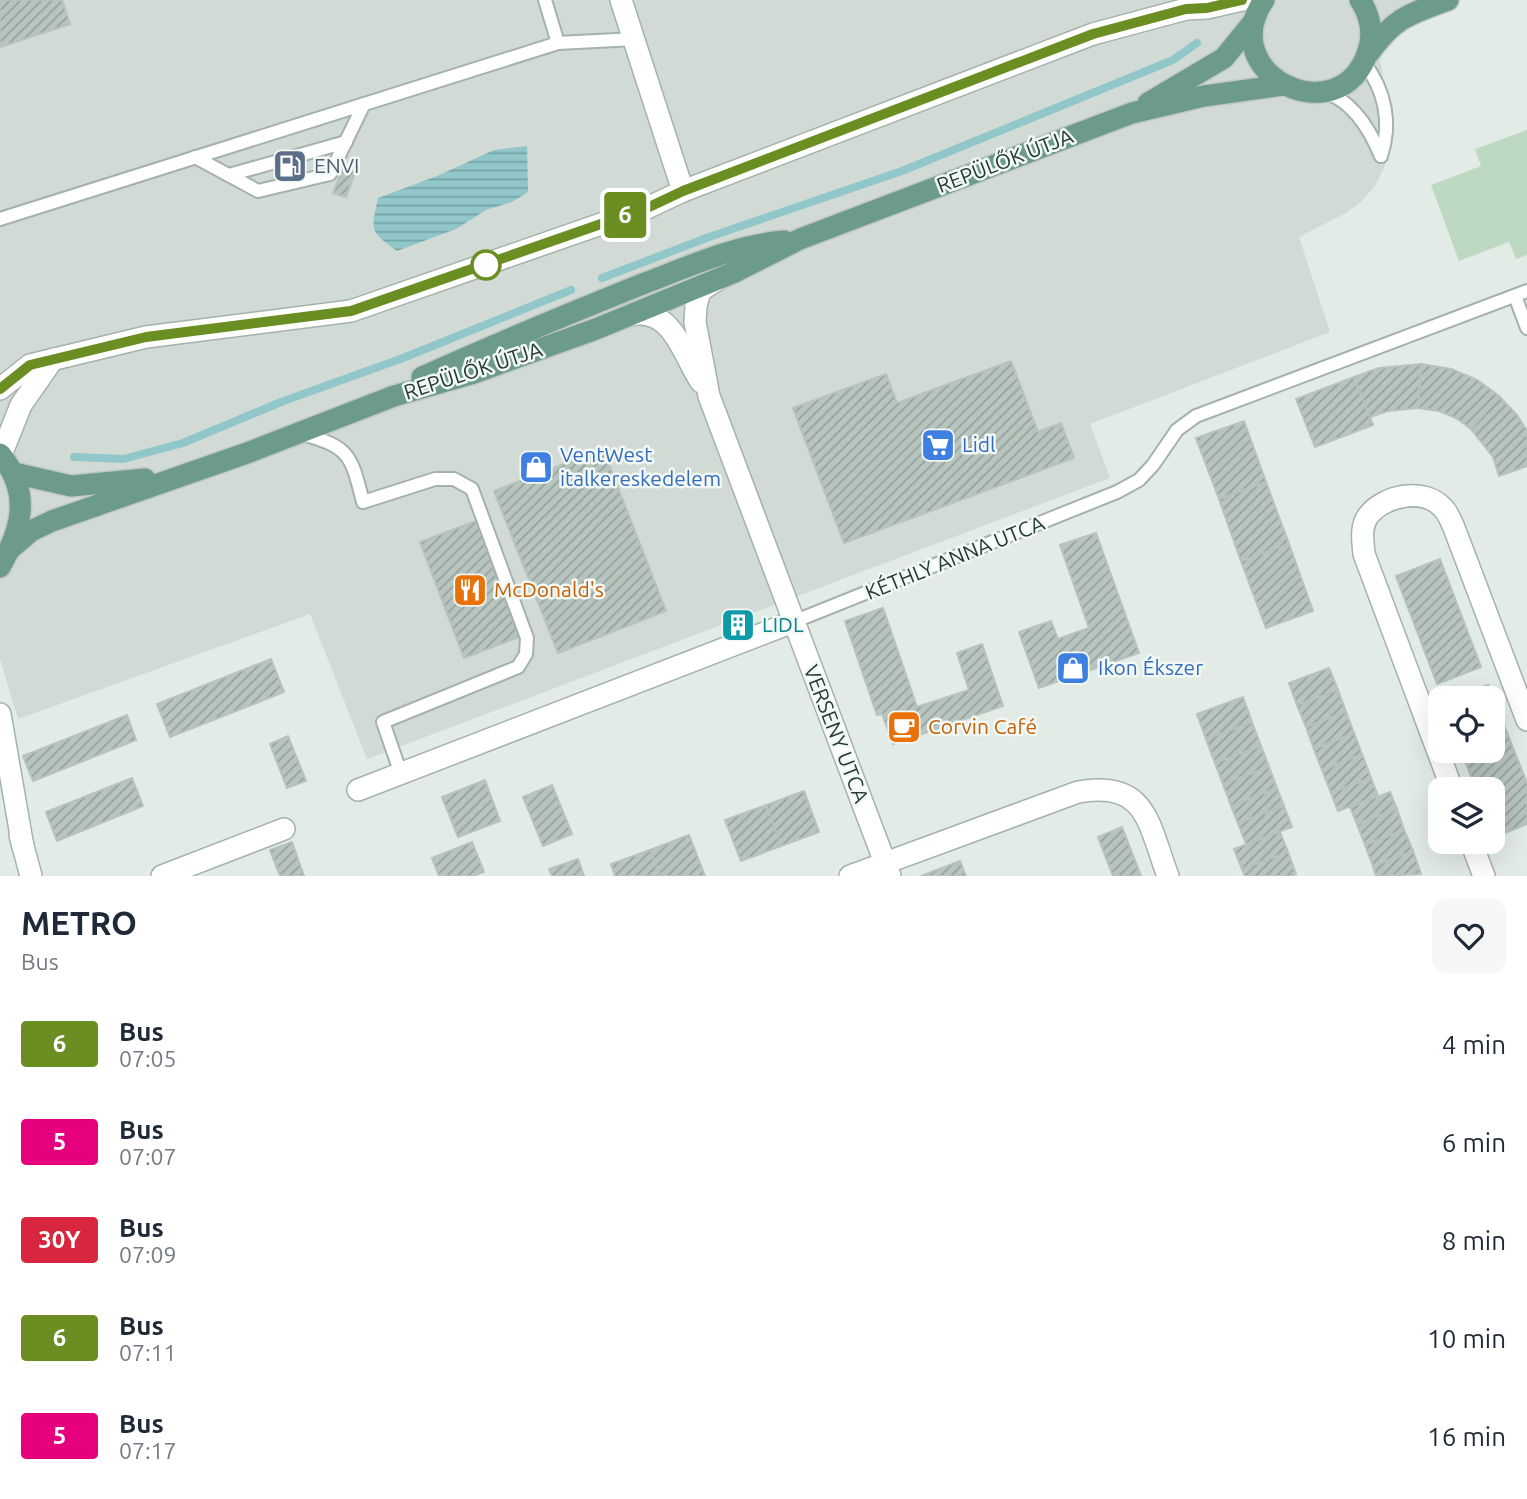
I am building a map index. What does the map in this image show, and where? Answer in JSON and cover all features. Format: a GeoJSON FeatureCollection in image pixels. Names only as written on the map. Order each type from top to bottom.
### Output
{"type":"FeatureCollection","features":[{"type":"Feature","properties":{"kind":"main road","name":"REPÜLŐK ÚTJA"},"geometry":{"type":"LineString","coordinates":[[1132,113],[1224,58],[1254,21],[1264,0]]}},
{"type":"Feature","properties":{"kind":"main road"},"geometry":{"type":"LineString","coordinates":[[1360,0],[1367,12],[1371,29],[1365,59]]}},
{"type":"Feature","properties":{"kind":"main road"},"geometry":{"type":"LineString","coordinates":[[1254,21],[1253,40],[1258,58],[1268,73],[1283,85],[1307,93],[1323,92],[1347,82],[1393,24],[1416,10],[1448,0]]}},
{"type":"Feature","properties":{"kind":"main road","name":"REPÜLŐK ÚTJA"},"geometry":{"type":"LineString","coordinates":[[394,396],[483,370],[596,329],[736,272],[800,239],[1132,113],[1204,96],[1283,85]]}},
{"type":"Feature","properties":{"kind":"main road","name":"REPÜLŐK ÚTJA"},"geometry":{"type":"LineString","coordinates":[[394,396],[412,381],[513,336],[651,281],[728,253],[764,243],[800,239]]}},
{"type":"Feature","properties":{"kind":"main road"},"geometry":{"type":"LineString","coordinates":[[5,558],[31,531],[52,521],[196,471],[394,396]]}},
{"type":"Feature","properties":{"kind":"main road"},"geometry":{"type":"LineString","coordinates":[[1,454],[14,473],[21,507],[20,518],[5,558]]}},
{"type":"Feature","properties":{"kind":"main road"},"geometry":{"type":"LineString","coordinates":[[14,473],[71,486],[106,484],[196,471]]}},
{"type":"Feature","properties":{"kind":"street"},"geometry":{"type":"LineString","coordinates":[[621,0],[683,191]]}},
{"type":"Feature","properties":{"kind":"street"},"geometry":{"type":"LineString","coordinates":[[0,389],[30,365],[146,337],[351,311],[622,217],[683,191],[1093,34],[1181,5],[1207,8],[1242,0]]}},
{"type":"Feature","properties":{"kind":"street","name":"VERSENY UTCA"},"geometry":{"type":"LineString","coordinates":[[719,278],[700,291],[695,314],[709,396],[888,869]]}},
{"type":"Feature","properties":{"kind":"street","name":"VERSENY UTCA"},"geometry":{"type":"LineString","coordinates":[[621,318],[645,313],[664,322],[709,396]]}},
{"type":"Feature","properties":{"kind":"street"},"geometry":{"type":"LineString","coordinates":[[1,454],[21,405],[53,359]]}},
{"type":"Feature","properties":{"kind":"street"},"geometry":{"type":"LineString","coordinates":[[1448,777],[1364,554],[1362,535],[1367,517],[1384,502],[1405,496],[1425,496],[1443,507],[1456,533],[1527,720]]}},
{"type":"Feature","properties":{"kind":"street","name":"KÉTHLY ANNA UTCA"},"geometry":{"type":"LineString","coordinates":[[358,790],[793,622]]}},
{"type":"Feature","properties":{"kind":"street"},"geometry":{"type":"LineString","coordinates":[[0,714],[23,847],[25,874]]}},
{"type":"Feature","properties":{"kind":"street"},"geometry":{"type":"LineString","coordinates":[[0,769],[23,847]]}},
{"type":"Feature","properties":{"kind":"street"},"geometry":{"type":"LineString","coordinates":[[850,876],[888,869],[1077,792],[1099,788],[1119,791],[1133,799],[1145,816],[1168,876]]}},
{"type":"Feature","properties":{"kind":"street"},"geometry":{"type":"LineString","coordinates":[[162,876],[284,829]]}},
{"type":"Feature","properties":{"kind":"street"},"geometry":{"type":"LineString","coordinates":[[1476,854],[1484,876]]}},
{"type":"Feature","properties":{"kind":"lane"},"geometry":{"type":"LineString","coordinates":[[545,0],[558,43]]}},
{"type":"Feature","properties":{"kind":"lane"},"geometry":{"type":"LineString","coordinates":[[0,219],[558,43],[635,39]]}},
{"type":"Feature","properties":{"kind":"lane"},"geometry":{"type":"LineString","coordinates":[[1323,92],[1337,96],[1353,110],[1374,139],[1381,156],[1387,131],[1386,115],[1378,84],[1365,59]]}},
{"type":"Feature","properties":{"kind":"lane"},"geometry":{"type":"LineString","coordinates":[[195,157],[258,191],[330,174],[364,104]]}},
{"type":"Feature","properties":{"kind":"lane"},"geometry":{"type":"LineString","coordinates":[[229,175],[346,142]]}},
{"type":"Feature","properties":{"kind":"lane"},"geometry":{"type":"LineString","coordinates":[[1521,293],[1527,328]]}},
{"type":"Feature","properties":{"kind":"lane","name":"KÉTHLY ANNA UTCA"},"geometry":{"type":"LineString","coordinates":[[793,622],[1117,492],[1139,480],[1177,430],[1196,416],[1521,293]]}},
{"type":"Feature","properties":{"kind":"lane"},"geometry":{"type":"LineString","coordinates":[[298,433],[333,443],[348,456],[363,502],[435,479],[454,480],[472,489],[527,638],[526,654],[518,667],[383,722],[401,774]]}},
{"type":"Feature","properties":{"kind":"shaded area"},"geometry":{"type":"Polygon","coordinates":[[[0,0],[1446,0],[1415,12],[1378,50],[1389,108],[1389,149],[1375,186],[1361,202],[1344,214],[1299,237],[1330,332],[1090,424],[1110,478],[367,759],[310,614],[18,719],[0,659],[0,0]]]}},
{"type":"Feature","properties":{"kind":"green space"},"geometry":{"type":"Polygon","coordinates":[[[1527,130],[1527,255],[1516,259],[1509,242],[1459,261],[1431,185],[1481,166],[1475,149],[1527,130]]]}},
{"type":"Feature","properties":{"kind":"water"},"geometry":{"type":"Polygon","coordinates":[[[527,146],[528,192],[512,202],[486,210],[456,229],[397,251],[381,239],[374,229],[378,198],[437,176],[494,150],[527,146]]]}},
{"type":"Feature","properties":{"kind":"building"},"geometry":{"type":"Polygon","coordinates":[[[0,0],[62,0],[70,24],[0,47],[0,0]]]}},
{"type":"Feature","properties":{"kind":"building"},"geometry":{"type":"Polygon","coordinates":[[[343,168],[355,172],[346,197],[333,193],[343,168]]]}},
{"type":"Feature","properties":{"kind":"building","name":"Lidl"},"geometry":{"type":"Polygon","coordinates":[[[1011,361],[1038,432],[1061,423],[1074,458],[844,543],[793,408],[886,374],[897,403],[1011,361]]]}},
{"type":"Feature","properties":{"kind":"building"},"geometry":{"type":"Polygon","coordinates":[[[1421,364],[1451,369],[1477,380],[1499,396],[1471,429],[1456,418],[1439,411],[1418,408],[1421,364]]]}},
{"type":"Feature","properties":{"kind":"building"},"geometry":{"type":"Polygon","coordinates":[[[1421,364],[1418,408],[1388,411],[1370,417],[1354,377],[1379,368],[1421,364]]]}},
{"type":"Feature","properties":{"kind":"building"},"geometry":{"type":"Polygon","coordinates":[[[1354,377],[1373,425],[1315,447],[1296,399],[1354,377]]]}},
{"type":"Feature","properties":{"kind":"building"},"geometry":{"type":"Polygon","coordinates":[[[1499,396],[1517,415],[1527,431],[1527,466],[1499,476],[1493,457],[1471,429],[1499,396]]]}},
{"type":"Feature","properties":{"kind":"building"},"geometry":{"type":"Polygon","coordinates":[[[1244,421],[1266,482],[1219,499],[1196,438],[1244,421]]]}},
{"type":"Feature","properties":{"kind":"building"},"geometry":{"type":"Polygon","coordinates":[[[603,449],[666,611],[558,653],[494,491],[603,449]]]}},
{"type":"Feature","properties":{"kind":"building"},"geometry":{"type":"Polygon","coordinates":[[[1266,482],[1289,544],[1241,561],[1219,499],[1266,482]]]}},
{"type":"Feature","properties":{"kind":"building","name":"McDonald's"},"geometry":{"type":"Polygon","coordinates":[[[476,521],[519,637],[464,658],[420,542],[476,521]]]}},
{"type":"Feature","properties":{"kind":"building"},"geometry":{"type":"Polygon","coordinates":[[[1096,533],[1139,653],[1039,688],[1019,632],[1051,621],[1058,639],[1089,628],[1060,545],[1096,533]]]}},
{"type":"Feature","properties":{"kind":"building"},"geometry":{"type":"Polygon","coordinates":[[[1289,544],[1313,611],[1266,628],[1241,561],[1289,544]]]}},
{"type":"Feature","properties":{"kind":"building"},"geometry":{"type":"Polygon","coordinates":[[[1440,559],[1481,667],[1437,684],[1396,576],[1440,559]]]}},
{"type":"Feature","properties":{"kind":"building"},"geometry":{"type":"Polygon","coordinates":[[[883,608],[917,707],[969,690],[957,653],[982,644],[1003,706],[893,744],[882,714],[877,715],[845,621],[883,608]]]}},
{"type":"Feature","properties":{"kind":"building","name":"LIDL"},"geometry":{"type":"Polygon","coordinates":[[[737,616],[745,621],[739,633],[731,629],[737,616]]]}},
{"type":"Feature","properties":{"kind":"building"},"geometry":{"type":"Polygon","coordinates":[[[271,659],[284,692],[170,737],[157,704],[271,659]]]}},
{"type":"Feature","properties":{"kind":"building"},"geometry":{"type":"Polygon","coordinates":[[[1329,668],[1338,690],[1297,705],[1289,683],[1329,668]]]}},
{"type":"Feature","properties":{"kind":"building"},"geometry":{"type":"Polygon","coordinates":[[[1338,690],[1346,712],[1306,727],[1297,705],[1338,690]]]}},
{"type":"Feature","properties":{"kind":"building"},"geometry":{"type":"Polygon","coordinates":[[[1243,697],[1252,722],[1206,739],[1197,714],[1243,697]]]}},
{"type":"Feature","properties":{"kind":"building"},"geometry":{"type":"Polygon","coordinates":[[[1346,712],[1354,733],[1314,749],[1306,727],[1346,712]]]}},
{"type":"Feature","properties":{"kind":"building"},"geometry":{"type":"Polygon","coordinates":[[[127,715],[136,740],[33,781],[23,756],[127,715]]]}},
{"type":"Feature","properties":{"kind":"building"},"geometry":{"type":"Polygon","coordinates":[[[1252,722],[1261,746],[1215,763],[1206,739],[1252,722]]]}},
{"type":"Feature","properties":{"kind":"building"},"geometry":{"type":"Polygon","coordinates":[[[1505,728],[1527,783],[1527,824],[1505,833],[1505,777],[1471,777],[1466,763],[1505,763],[1505,728]]]}},
{"type":"Feature","properties":{"kind":"building"},"geometry":{"type":"Polygon","coordinates":[[[1354,733],[1362,754],[1322,770],[1314,749],[1354,733]]]}},
{"type":"Feature","properties":{"kind":"building"},"geometry":{"type":"Polygon","coordinates":[[[288,736],[306,781],[287,788],[270,744],[288,736]]]}},
{"type":"Feature","properties":{"kind":"building"},"geometry":{"type":"Polygon","coordinates":[[[1261,746],[1269,767],[1223,784],[1215,763],[1261,746]]]}},
{"type":"Feature","properties":{"kind":"building"},"geometry":{"type":"Polygon","coordinates":[[[1362,754],[1371,778],[1331,793],[1322,770],[1362,754]]]}},
{"type":"Feature","properties":{"kind":"building"},"geometry":{"type":"Polygon","coordinates":[[[1269,767],[1277,788],[1231,806],[1223,784],[1269,767]]]}},
{"type":"Feature","properties":{"kind":"building"},"geometry":{"type":"Polygon","coordinates":[[[132,778],[143,806],[57,841],[46,812],[132,778]]]}},
{"type":"Feature","properties":{"kind":"building"},"geometry":{"type":"Polygon","coordinates":[[[1371,778],[1378,796],[1338,811],[1331,793],[1371,778]]]}},
{"type":"Feature","properties":{"kind":"building"},"geometry":{"type":"Polygon","coordinates":[[[485,780],[500,821],[458,837],[442,797],[485,780]]]}},
{"type":"Feature","properties":{"kind":"building"},"geometry":{"type":"Polygon","coordinates":[[[552,785],[572,834],[543,846],[523,797],[552,785]]]}},
{"type":"Feature","properties":{"kind":"building"},"geometry":{"type":"Polygon","coordinates":[[[1277,788],[1284,806],[1238,823],[1231,806],[1277,788]]]}},
{"type":"Feature","properties":{"kind":"building"},"geometry":{"type":"Polygon","coordinates":[[[804,791],[819,832],[781,846],[766,805],[804,791]]]}},
{"type":"Feature","properties":{"kind":"building"},"geometry":{"type":"Polygon","coordinates":[[[1390,792],[1397,809],[1357,824],[1350,807],[1390,792]]]}},
{"type":"Feature","properties":{"kind":"building"},"geometry":{"type":"Polygon","coordinates":[[[766,805],[781,846],[741,861],[725,820],[766,805]]]}},
{"type":"Feature","properties":{"kind":"building"},"geometry":{"type":"Polygon","coordinates":[[[1284,806],[1292,827],[1246,844],[1238,823],[1284,806]]]}},
{"type":"Feature","properties":{"kind":"building"},"geometry":{"type":"Polygon","coordinates":[[[1397,809],[1404,830],[1365,845],[1357,824],[1397,809]]]}},
{"type":"Feature","properties":{"kind":"building"},"geometry":{"type":"Polygon","coordinates":[[[1122,827],[1141,876],[1113,876],[1098,837],[1122,827]]]}},
{"type":"Feature","properties":{"kind":"building"},"geometry":{"type":"Polygon","coordinates":[[[1404,830],[1413,851],[1373,866],[1365,845],[1404,830]]]}},
{"type":"Feature","properties":{"kind":"building"},"geometry":{"type":"Polygon","coordinates":[[[1280,832],[1288,852],[1242,869],[1234,849],[1280,832]]]}},
{"type":"Feature","properties":{"kind":"building"},"geometry":{"type":"Polygon","coordinates":[[[689,835],[705,876],[660,876],[650,850],[689,835]]]}},
{"type":"Feature","properties":{"kind":"building"},"geometry":{"type":"Polygon","coordinates":[[[292,842],[304,876],[280,876],[270,850],[292,842]]]}},
{"type":"Feature","properties":{"kind":"building"},"geometry":{"type":"Polygon","coordinates":[[[472,842],[484,872],[473,876],[439,876],[432,858],[472,842]]]}},
{"type":"Feature","properties":{"kind":"building"},"geometry":{"type":"Polygon","coordinates":[[[650,850],[660,876],[615,876],[611,864],[650,850]]]}},
{"type":"Feature","properties":{"kind":"building"},"geometry":{"type":"Polygon","coordinates":[[[1413,851],[1421,874],[1376,876],[1373,866],[1413,851]]]}},
{"type":"Feature","properties":{"kind":"building"},"geometry":{"type":"Polygon","coordinates":[[[1288,852],[1296,874],[1245,876],[1242,869],[1288,852]]]}},
{"type":"Feature","properties":{"kind":"building"},"geometry":{"type":"Polygon","coordinates":[[[578,859],[584,876],[552,876],[549,869],[578,859]]]}},
{"type":"Feature","properties":{"kind":"building"},"geometry":{"type":"Polygon","coordinates":[[[960,861],[966,876],[921,876],[960,861]]]}},
{"type":"Feature","properties":{"kind":"waterway"},"geometry":{"type":"LineString","coordinates":[[602,278],[709,237],[902,171],[1173,60],[1197,43]]}},
{"type":"Feature","properties":{"kind":"waterway"},"geometry":{"type":"LineString","coordinates":[[74,457],[123,459],[183,443],[281,402],[403,358],[571,290]]}},
{"type":"Feature","properties":{"kind":"bus line","name":"6"},"geometry":{"type":"LineString","coordinates":[[0,389],[30,365],[146,337],[289,321],[351,311],[647,208],[683,191],[1093,34],[1186,9],[1207,8],[1242,0]]}},
{"type":"Feature","properties":{"kind":"place","name":"ENVI"},"geometry":{"type":"Point","coordinates":[290,166]}},
{"type":"Feature","properties":{"kind":"place","name":"Lidl"},"geometry":{"type":"Point","coordinates":[938,445]}},
{"type":"Feature","properties":{"kind":"place","name":"VentWest italkereskedelem"},"geometry":{"type":"Point","coordinates":[536,467]}},
{"type":"Feature","properties":{"kind":"place","name":"McDonald's"},"geometry":{"type":"Point","coordinates":[470,590]}},
{"type":"Feature","properties":{"kind":"place","name":"LIDL"},"geometry":{"type":"Point","coordinates":[738,625]}},
{"type":"Feature","properties":{"kind":"place","name":"Ikon Ékszer"},"geometry":{"type":"Point","coordinates":[1073,668]}},
{"type":"Feature","properties":{"kind":"place","name":"Corvin Café"},"geometry":{"type":"Point","coordinates":[904,727]}}]}
